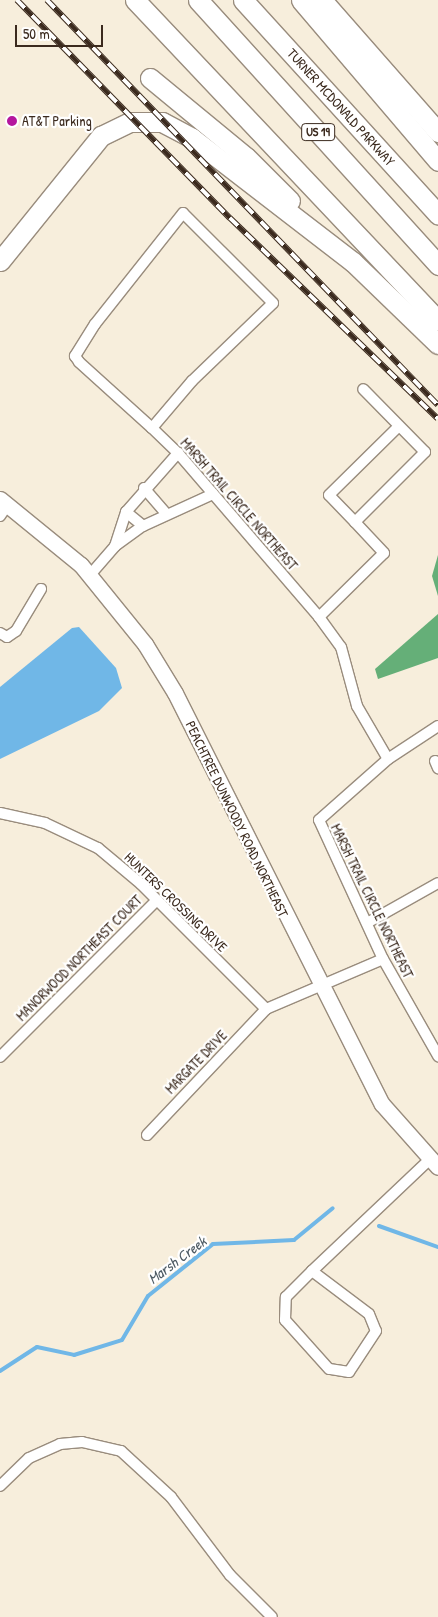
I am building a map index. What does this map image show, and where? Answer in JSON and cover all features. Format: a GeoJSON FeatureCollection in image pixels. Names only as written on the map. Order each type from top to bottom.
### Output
{"type":"FeatureCollection","features":[{"type":"Feature","properties":{"kind":"highway"},"geometry":{"type":"LineString","coordinates":[[135,0],[438,320]]}},
{"type":"Feature","properties":{"kind":"highway","name":"US 19"},"geometry":{"type":"LineString","coordinates":[[198,0],[438,265]]}},
{"type":"Feature","properties":{"kind":"highway","name":"TURNER MCDONALD PARKWAY"},"geometry":{"type":"LineString","coordinates":[[243,0],[438,214]]}},
{"type":"Feature","properties":{"kind":"highway"},"geometry":{"type":"LineString","coordinates":[[302,0],[438,160]]}},
{"type":"Feature","properties":{"kind":"highway"},"geometry":{"type":"LineString","coordinates":[[322,0],[438,132]]}},
{"type":"Feature","properties":{"kind":"highway"},"geometry":{"type":"LineString","coordinates":[[150,78],[246,157],[438,344]]}},
{"type":"Feature","properties":{"kind":"highway"},"geometry":{"type":"LineString","coordinates":[[0,261],[90,146],[114,128],[147,120],[162,122],[192,138],[354,262]]}},
{"type":"Feature","properties":{"kind":"street","name":"MARSH TRAIL CIRCLE NORTHEAST"},"geometry":{"type":"LineString","coordinates":[[152,428],[192,381],[273,303],[189,217],[177,215],[75,356],[178,453],[319,617],[341,647],[357,706],[388,759],[319,820],[383,959],[438,1056]]}},
{"type":"Feature","properties":{"kind":"street"},"geometry":{"type":"LineString","coordinates":[[355,522],[425,452],[363,389]]}},
{"type":"Feature","properties":{"kind":"street"},"geometry":{"type":"LineString","coordinates":[[319,617],[384,552],[329,495],[399,426]]}},
{"type":"Feature","properties":{"kind":"street"},"geometry":{"type":"LineString","coordinates":[[116,546],[126,512],[144,488],[178,453]]}},
{"type":"Feature","properties":{"kind":"street"},"geometry":{"type":"LineString","coordinates":[[144,488],[166,513]]}},
{"type":"Feature","properties":{"kind":"street"},"geometry":{"type":"LineString","coordinates":[[90,575],[116,546],[143,526],[166,513],[213,494]]}},
{"type":"Feature","properties":{"kind":"street","name":"PEACHTREE DUNWOODY ROAD NORTHEAST"},"geometry":{"type":"LineString","coordinates":[[3,506],[90,575],[146,644],[175,693],[322,989],[382,1104],[434,1163]]}},
{"type":"Feature","properties":{"kind":"street"},"geometry":{"type":"LineString","coordinates":[[126,512],[143,526]]}},
{"type":"Feature","properties":{"kind":"street"},"geometry":{"type":"LineString","coordinates":[[0,633],[7,637],[16,631],[41,589]]}},
{"type":"Feature","properties":{"kind":"street"},"geometry":{"type":"LineString","coordinates":[[388,759],[438,726]]}},
{"type":"Feature","properties":{"kind":"street","name":"HUNTERS CROSSING DRIVE"},"geometry":{"type":"LineString","coordinates":[[0,813],[45,823],[98,848],[157,900],[266,1009]]}},
{"type":"Feature","properties":{"kind":"street"},"geometry":{"type":"LineString","coordinates":[[367,923],[438,883]]}},
{"type":"Feature","properties":{"kind":"street","name":"MANORWOOD NORTHEAST COURT"},"geometry":{"type":"LineString","coordinates":[[0,1057],[157,900]]}},
{"type":"Feature","properties":{"kind":"street"},"geometry":{"type":"LineString","coordinates":[[266,1009],[322,989],[383,959]]}},
{"type":"Feature","properties":{"kind":"street","name":"MARGATE DRIVE"},"geometry":{"type":"LineString","coordinates":[[146,1135],[266,1009]]}},
{"type":"Feature","properties":{"kind":"street"},"geometry":{"type":"LineString","coordinates":[[312,1271],[369,1314],[376,1331],[348,1372],[329,1369],[285,1320],[286,1297],[312,1271],[434,1163]]}},
{"type":"Feature","properties":{"kind":"street"},"geometry":{"type":"LineString","coordinates":[[0,1486],[29,1458],[60,1444],[82,1442],[120,1452],[171,1497],[230,1575],[272,1617]]}},
{"type":"Feature","properties":{"kind":"green space"},"geometry":{"type":"Polygon","coordinates":[[[438,555],[438,596],[432,576],[438,555]]]}},
{"type":"Feature","properties":{"kind":"green space"},"geometry":{"type":"Polygon","coordinates":[[[438,614],[438,658],[378,679],[375,669],[438,614]]]}},
{"type":"Feature","properties":{"kind":"water"},"geometry":{"type":"Polygon","coordinates":[[[79,627],[116,668],[122,688],[99,711],[0,759],[0,687],[72,628],[79,627]]]}},
{"type":"Feature","properties":{"kind":"waterway","name":"Marsh Creek"},"geometry":{"type":"LineString","coordinates":[[0,1371],[37,1347],[74,1355],[122,1340],[148,1296],[213,1244],[294,1240],[333,1208]]}},
{"type":"Feature","properties":{"kind":"waterway","name":"Marsh Creek"},"geometry":{"type":"LineString","coordinates":[[379,1226],[438,1247]]}},
{"type":"Feature","properties":{"kind":"railway"},"geometry":{"type":"LineString","coordinates":[[17,0],[230,218],[438,419]]}},
{"type":"Feature","properties":{"kind":"railway"},"geometry":{"type":"LineString","coordinates":[[47,0],[438,405]]}},
{"type":"Feature","properties":{"kind":"place","name":"AT&T Parking"},"geometry":{"type":"Point","coordinates":[12,121]}}]}
